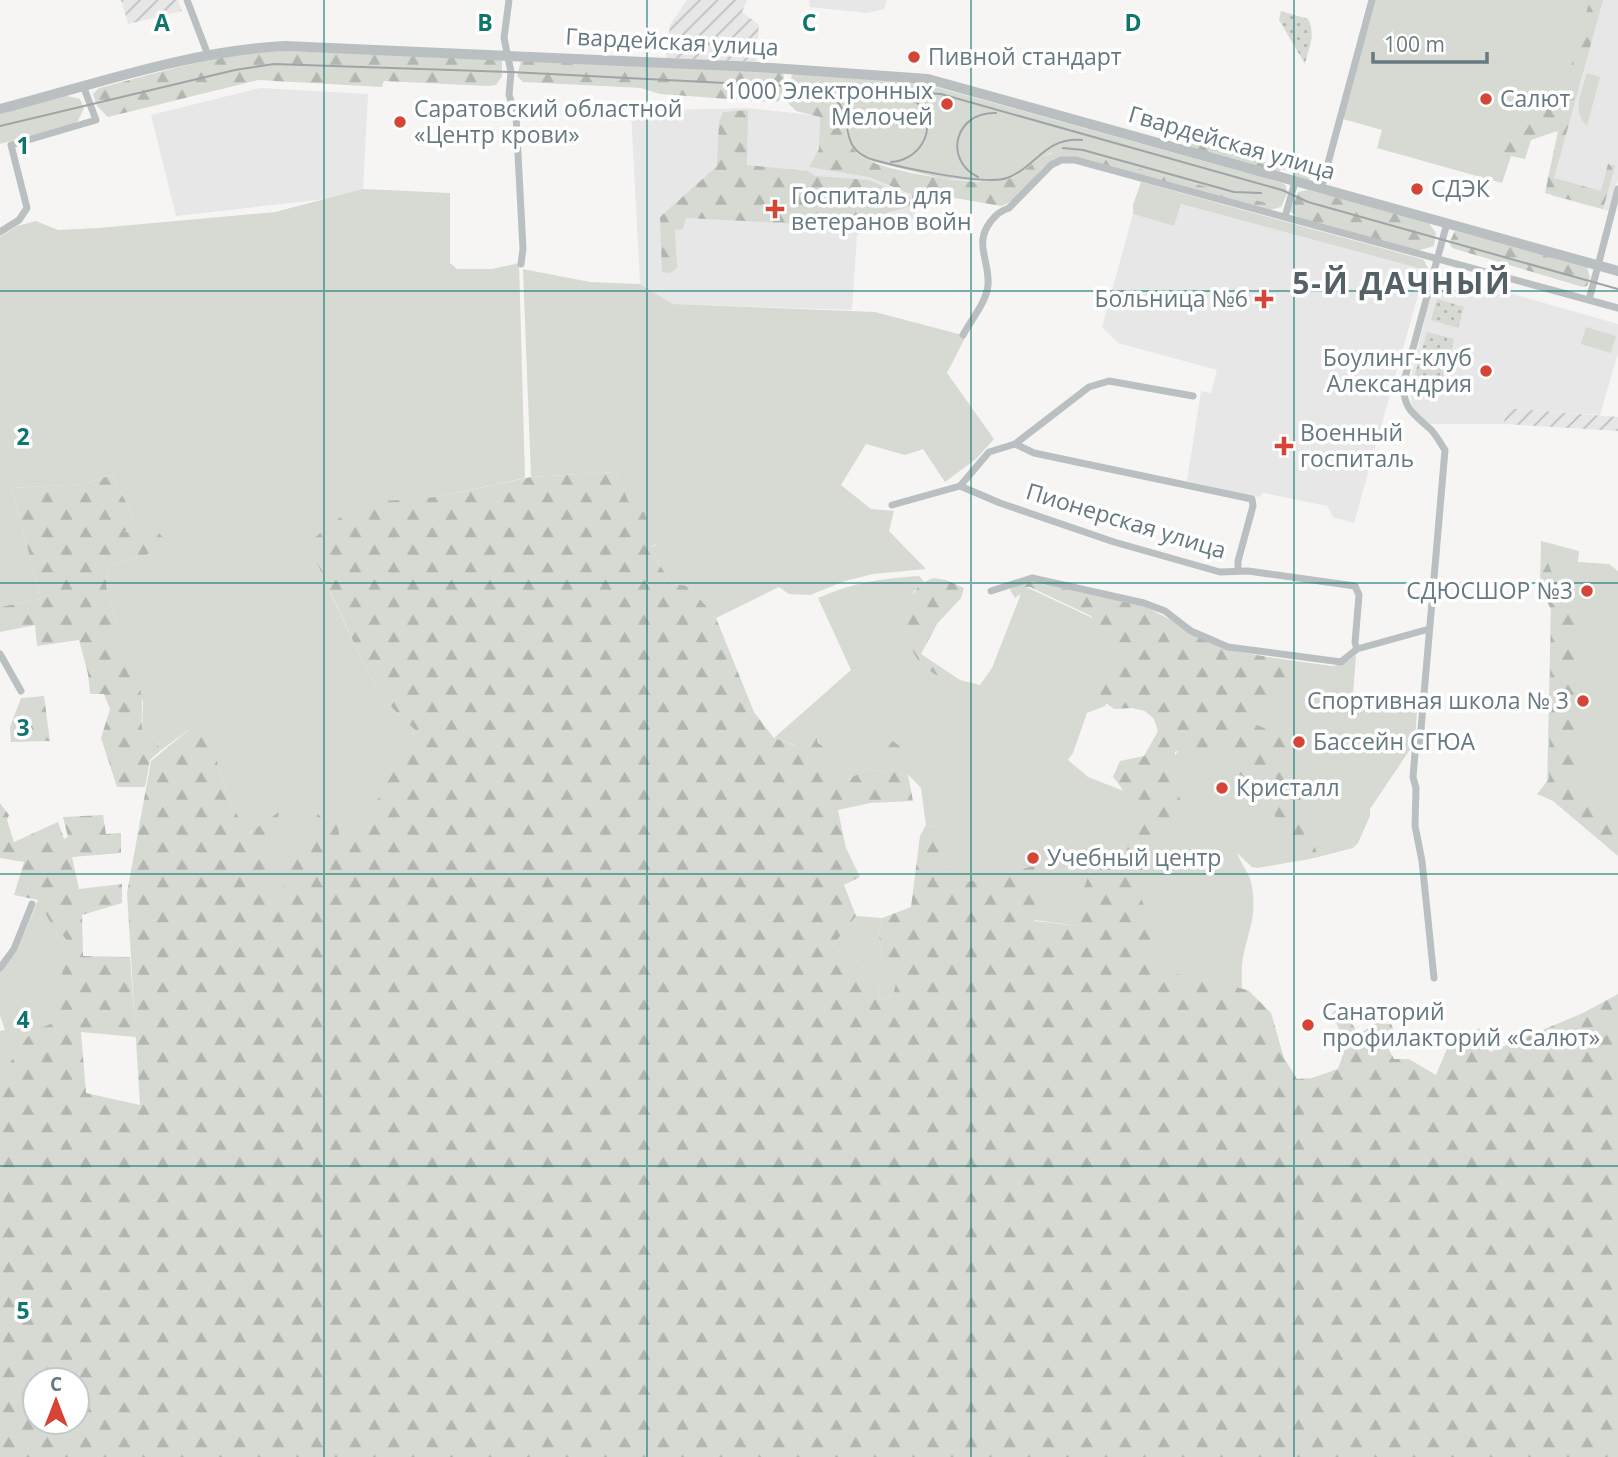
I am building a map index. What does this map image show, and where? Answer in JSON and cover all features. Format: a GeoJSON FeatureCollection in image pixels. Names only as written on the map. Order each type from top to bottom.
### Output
{"type":"FeatureCollection","features":[{"type":"Feature","properties":{"kind":"street"},"geometry":{"type":"LineString","coordinates":[[187,0],[208,55]]}},
{"type":"Feature","properties":{"kind":"street"},"geometry":{"type":"LineString","coordinates":[[509,0],[504,37],[511,72],[509,95],[516,116],[523,249],[521,264]]}},
{"type":"Feature","properties":{"kind":"street"},"geometry":{"type":"LineString","coordinates":[[1321,189],[1372,0]]}},
{"type":"Feature","properties":{"kind":"street","name":"Гвардейская улица"},"geometry":{"type":"LineString","coordinates":[[0,109],[208,55],[285,46],[778,68],[921,78],[1618,271]]}},
{"type":"Feature","properties":{"kind":"street"},"geometry":{"type":"LineString","coordinates":[[0,232],[19,220],[27,208],[11,145],[96,120],[84,88]]}},
{"type":"Feature","properties":{"kind":"street"},"geometry":{"type":"LineString","coordinates":[[963,335],[988,283],[982,238],[984,231],[1001,210],[1009,208],[1051,165],[1061,160],[1075,160],[1618,308]]}},
{"type":"Feature","properties":{"kind":"street"},"geometry":{"type":"LineString","coordinates":[[1285,217],[1295,182]]}},
{"type":"Feature","properties":{"kind":"street"},"geometry":{"type":"LineString","coordinates":[[1589,300],[1618,189]]}},
{"type":"Feature","properties":{"kind":"street"},"geometry":{"type":"LineString","coordinates":[[1434,978],[1422,861],[1416,838],[1416,788],[1413,778],[1415,753],[1420,741],[1445,450],[1428,427],[1420,423],[1409,409],[1404,396],[1404,385],[1447,223]]}},
{"type":"Feature","properties":{"kind":"street"},"geometry":{"type":"LineString","coordinates":[[892,505],[960,486],[989,452],[1015,444],[1089,387],[1109,381],[1193,396]]}},
{"type":"Feature","properties":{"kind":"street"},"geometry":{"type":"LineString","coordinates":[[1015,444],[1034,453],[1252,499],[1253,506],[1238,561],[1238,571]]}},
{"type":"Feature","properties":{"kind":"street","name":"Пионерская улица"},"geometry":{"type":"LineString","coordinates":[[960,486],[1000,503],[1114,542],[1220,572],[1238,571],[1355,586],[1359,594],[1355,643],[1357,649]]}},
{"type":"Feature","properties":{"kind":"street"},"geometry":{"type":"LineString","coordinates":[[991,591],[1032,578],[1144,603],[1165,611],[1179,624],[1228,647],[1341,662],[1357,649],[1429,629]]}},
{"type":"Feature","properties":{"kind":"street"},"geometry":{"type":"LineString","coordinates":[[0,654],[21,691]]}},
{"type":"Feature","properties":{"kind":"street"},"geometry":{"type":"LineString","coordinates":[[0,968],[14,949],[32,904]]}},
{"type":"Feature","properties":{"kind":"shaded area"},"geometry":{"type":"Polygon","coordinates":[[[121,0],[178,0],[182,11],[128,24],[121,0]]]}},
{"type":"Feature","properties":{"kind":"shaded area"},"geometry":{"type":"Polygon","coordinates":[[[687,0],[747,0],[742,12],[759,25],[756,62],[666,58],[670,25],[687,0]]]}},
{"type":"Feature","properties":{"kind":"shaded area"},"geometry":{"type":"Polygon","coordinates":[[[809,0],[887,0],[884,9],[867,13],[810,7],[809,0]]]}},
{"type":"Feature","properties":{"kind":"shaded area"},"geometry":{"type":"Polygon","coordinates":[[[1597,0],[1618,0],[1618,179],[1609,211],[1552,196],[1554,186],[1547,179],[1597,0]]]}},
{"type":"Feature","properties":{"kind":"shaded area"},"geometry":{"type":"Polygon","coordinates":[[[260,88],[368,94],[363,189],[334,198],[176,216],[151,115],[260,88]]]}},
{"type":"Feature","properties":{"kind":"shaded area","name":"Госпиталь для ветеранов войн"},"geometry":{"type":"Polygon","coordinates":[[[749,108],[820,116],[819,149],[809,167],[869,176],[912,194],[916,219],[857,235],[852,310],[673,304],[640,284],[631,111],[749,108]]]}},
{"type":"Feature","properties":{"kind":"shaded area","name":"Больница №6"},"geometry":{"type":"Polygon","coordinates":[[[1181,204],[1425,270],[1354,523],[1333,517],[1327,506],[1264,493],[1259,497],[1187,481],[1201,391],[1211,393],[1217,370],[1118,343],[1102,327],[1133,214],[1174,226],[1181,204]]]}},
{"type":"Feature","properties":{"kind":"shaded area"},"geometry":{"type":"Polygon","coordinates":[[[1439,273],[1618,324],[1618,353],[1600,415],[1505,408],[1504,424],[1430,424],[1418,415],[1412,405],[1409,384],[1436,275],[1439,273]]]}},
{"type":"Feature","properties":{"kind":"shaded area"},"geometry":{"type":"Polygon","coordinates":[[[1505,408],[1618,417],[1618,431],[1504,424],[1505,408]]]}},
{"type":"Feature","properties":{"kind":"green space","name":"Салют"},"geometry":{"type":"Polygon","coordinates":[[[1375,0],[1597,0],[1560,130],[1531,140],[1525,159],[1511,156],[1502,183],[1377,148],[1382,130],[1343,119],[1375,0]]]}},
{"type":"Feature","properties":{"kind":"green space"},"geometry":{"type":"Polygon","coordinates":[[[1590,0],[1603,0],[1554,178],[1601,191],[1608,164],[1615,166],[1603,209],[1545,193],[1558,131],[1529,138],[1524,157],[1500,151],[1504,128],[1532,113],[1547,94],[1556,97],[1563,94],[1590,0]]]}},
{"type":"Feature","properties":{"kind":"green space"},"geometry":{"type":"Polygon","coordinates":[[[1281,11],[1308,19],[1312,36],[1305,64],[1279,20],[1281,11]]]}},
{"type":"Feature","properties":{"kind":"green space"},"geometry":{"type":"Polygon","coordinates":[[[284,51],[497,59],[502,61],[502,76],[496,85],[488,86],[384,81],[382,87],[258,80],[108,117],[97,106],[93,94],[99,88],[190,64],[237,55],[284,51]]]}},
{"type":"Feature","properties":{"kind":"green space"},"geometry":{"type":"Polygon","coordinates":[[[521,61],[782,72],[784,82],[779,101],[772,102],[660,94],[641,88],[523,82],[517,76],[521,61]]]}},
{"type":"Feature","properties":{"kind":"green space"},"geometry":{"type":"Polygon","coordinates":[[[796,73],[925,84],[1283,183],[1287,194],[1281,207],[1076,152],[1050,153],[1009,179],[995,183],[940,178],[866,160],[854,150],[841,109],[807,88],[789,87],[792,75],[796,73]]]}},
{"type":"Feature","properties":{"kind":"green space"},"geometry":{"type":"Polygon","coordinates":[[[1587,73],[1600,77],[1587,126],[1582,120],[1579,107],[1587,73]]]}},
{"type":"Feature","properties":{"kind":"green space"},"geometry":{"type":"Polygon","coordinates":[[[789,87],[813,90],[828,96],[837,106],[849,141],[856,152],[879,165],[938,178],[997,182],[1009,179],[1050,154],[1077,152],[1281,207],[1270,210],[1064,157],[1047,164],[1019,195],[1001,206],[949,197],[914,205],[911,194],[869,177],[809,167],[819,149],[820,117],[796,111],[787,102],[789,87]]]}},
{"type":"Feature","properties":{"kind":"green space"},"geometry":{"type":"Polygon","coordinates":[[[67,96],[80,99],[84,108],[78,121],[0,144],[0,114],[67,96]]]}},
{"type":"Feature","properties":{"kind":"green space"},"geometry":{"type":"Polygon","coordinates":[[[748,110],[747,165],[808,171],[815,176],[869,180],[910,197],[911,206],[839,226],[686,218],[683,229],[675,230],[677,268],[670,273],[662,272],[660,217],[717,166],[719,122],[723,112],[748,110]]]}},
{"type":"Feature","properties":{"kind":"green space"},"geometry":{"type":"Polygon","coordinates":[[[1186,139],[1309,175],[1310,178],[1308,181],[1295,177],[1294,172],[1281,169],[1279,172],[1185,146],[1186,139]]]}},
{"type":"Feature","properties":{"kind":"green space"},"geometry":{"type":"Polygon","coordinates":[[[1141,182],[1418,258],[1424,260],[1429,271],[1181,204],[1174,226],[1133,214],[1133,205],[1141,182]]]}},
{"type":"Feature","properties":{"kind":"green space"},"geometry":{"type":"Polygon","coordinates":[[[363,189],[450,193],[450,263],[457,269],[492,269],[519,263],[525,478],[437,497],[330,592],[383,699],[415,730],[398,763],[339,1068],[246,853],[252,830],[248,834],[230,802],[203,719],[160,751],[156,739],[142,729],[143,702],[128,674],[128,666],[118,655],[115,636],[118,624],[106,586],[110,565],[146,555],[157,531],[124,533],[134,518],[112,475],[84,484],[12,488],[41,599],[0,607],[0,237],[17,226],[36,221],[58,230],[275,212],[363,189]]]}},
{"type":"Feature","properties":{"kind":"green space"},"geometry":{"type":"Polygon","coordinates":[[[1308,190],[1428,222],[1436,233],[1434,246],[1417,251],[1299,219],[1290,211],[1298,192],[1308,190]]]}},
{"type":"Feature","properties":{"kind":"green space"},"geometry":{"type":"Polygon","coordinates":[[[1455,231],[1587,267],[1590,278],[1587,286],[1452,248],[1449,243],[1455,231]]]}},
{"type":"Feature","properties":{"kind":"green space"},"geometry":{"type":"Polygon","coordinates":[[[523,269],[590,282],[640,284],[673,304],[875,312],[966,336],[947,373],[994,439],[976,459],[945,482],[923,449],[905,455],[866,444],[841,485],[871,509],[894,511],[889,531],[926,569],[873,574],[845,581],[810,595],[789,594],[779,587],[716,618],[689,586],[672,584],[649,548],[656,545],[632,511],[616,472],[531,477],[523,269]]]}},
{"type":"Feature","properties":{"kind":"green space"},"geometry":{"type":"Polygon","coordinates":[[[1437,299],[1464,307],[1458,328],[1431,320],[1437,299]]]}},
{"type":"Feature","properties":{"kind":"green space"},"geometry":{"type":"Polygon","coordinates":[[[1586,327],[1616,336],[1611,353],[1581,344],[1586,327]]]}},
{"type":"Feature","properties":{"kind":"green space"},"geometry":{"type":"Polygon","coordinates":[[[1427,332],[1454,339],[1438,396],[1411,388],[1427,332]]]}},
{"type":"Feature","properties":{"kind":"green space"},"geometry":{"type":"Polygon","coordinates":[[[616,472],[632,510],[644,512],[656,544],[649,548],[672,584],[689,586],[716,618],[754,712],[774,738],[794,745],[815,730],[818,743],[830,752],[829,775],[844,772],[852,777],[868,769],[885,772],[899,766],[884,748],[893,741],[903,749],[913,801],[870,803],[838,810],[846,848],[860,877],[844,885],[856,916],[833,945],[849,964],[855,957],[877,984],[880,1000],[893,995],[897,980],[882,960],[879,936],[882,918],[911,907],[920,836],[926,825],[942,828],[945,867],[960,884],[1034,866],[1043,873],[1034,921],[1078,926],[1084,888],[1088,877],[1098,873],[1098,864],[1107,864],[1113,876],[1119,877],[1130,838],[1131,814],[1128,802],[1113,777],[1120,761],[1144,756],[1158,731],[1154,719],[1145,711],[1132,708],[1114,709],[1095,695],[1116,663],[1107,638],[1091,616],[1030,587],[1024,587],[1022,593],[1015,598],[1010,590],[1020,583],[1032,582],[1144,606],[1229,650],[1302,663],[1300,685],[1277,687],[1265,706],[1252,710],[1248,721],[1282,736],[1318,857],[1307,857],[1306,838],[1290,844],[1257,775],[1240,780],[1225,745],[1198,758],[1191,746],[1175,752],[1175,788],[1189,811],[1150,856],[1140,877],[1138,886],[1145,919],[1154,923],[1145,964],[1164,971],[1248,990],[1271,1013],[1284,1058],[1297,1079],[1312,1078],[1338,1069],[1346,1046],[1332,1013],[1340,1007],[1359,1034],[1376,1023],[1391,1024],[1398,1039],[1386,1044],[1394,1059],[1409,1059],[1436,1075],[1454,1032],[1471,1033],[1479,1028],[1490,1052],[1583,1013],[1618,994],[1618,1457],[0,1457],[0,1077],[31,1032],[58,1021],[50,1002],[60,983],[69,942],[52,925],[38,900],[14,895],[24,862],[0,858],[0,803],[9,815],[7,820],[14,842],[58,822],[64,839],[68,837],[63,817],[103,815],[106,834],[121,833],[121,853],[72,857],[79,889],[122,884],[122,903],[82,915],[83,956],[130,957],[135,1025],[127,893],[151,761],[203,718],[230,802],[248,834],[279,812],[262,890],[281,891],[301,847],[311,849],[314,822],[318,814],[326,823],[337,823],[341,844],[377,801],[415,730],[383,699],[308,543],[358,503],[437,497],[531,477],[616,472]],[[81,1032],[86,1093],[140,1105],[136,1037],[81,1032]]]}},
{"type":"Feature","properties":{"kind":"green space"},"geometry":{"type":"Polygon","coordinates":[[[112,475],[134,518],[125,532],[157,531],[166,541],[146,555],[110,565],[106,586],[118,624],[116,636],[119,654],[129,662],[128,674],[141,692],[142,729],[156,739],[160,751],[150,760],[145,787],[117,787],[101,738],[110,709],[104,694],[90,694],[79,640],[37,646],[35,625],[0,632],[0,607],[41,599],[12,488],[84,484],[112,475]]]}},
{"type":"Feature","properties":{"kind":"green space","name":"Спортивная школа № 3"},"geometry":{"type":"Polygon","coordinates":[[[1541,541],[1579,551],[1578,562],[1609,564],[1618,571],[1618,854],[1547,790],[1551,605],[1540,589],[1541,541]]]}},
{"type":"Feature","properties":{"kind":"green space"},"geometry":{"type":"Polygon","coordinates":[[[1542,546],[1561,598],[1574,616],[1574,791],[1618,829],[1618,856],[1553,801],[1537,794],[1549,779],[1551,610],[1540,586],[1542,546]]]}},
{"type":"Feature","properties":{"kind":"green space","name":"Учебный центр"},"geometry":{"type":"Polygon","coordinates":[[[919,576],[924,582],[913,592],[916,658],[939,675],[980,685],[992,668],[1024,586],[1101,622],[1125,666],[1105,706],[1087,713],[1068,760],[1088,777],[1144,799],[1121,888],[1078,926],[1034,920],[1041,880],[943,1133],[942,828],[926,825],[921,788],[900,766],[885,772],[868,769],[852,777],[829,776],[815,731],[795,745],[774,738],[851,670],[818,598],[867,582],[919,576]]]}},
{"type":"Feature","properties":{"kind":"green space"},"geometry":{"type":"Polygon","coordinates":[[[934,578],[964,588],[961,598],[937,624],[921,654],[960,680],[957,682],[940,677],[923,666],[911,647],[908,635],[911,600],[923,583],[934,578]]]}},
{"type":"Feature","properties":{"kind":"green space"},"geometry":{"type":"Polygon","coordinates":[[[1238,653],[1332,666],[1344,664],[1356,655],[1352,707],[1417,712],[1415,739],[1411,748],[1370,809],[1370,816],[1353,848],[1318,857],[1310,832],[1307,838],[1307,856],[1310,859],[1257,868],[1252,867],[1237,853],[1250,879],[1254,903],[1242,961],[1242,990],[1142,970],[1141,923],[1126,883],[1186,812],[1161,772],[1184,744],[1238,653]]]}},
{"type":"Feature","properties":{"kind":"green space"},"geometry":{"type":"Polygon","coordinates":[[[44,696],[50,741],[11,742],[10,727],[21,698],[44,696]]]}},
{"type":"Feature","properties":{"kind":"green space"},"geometry":{"type":"Polygon","coordinates":[[[38,900],[75,902],[70,1028],[31,1032],[0,1077],[0,1031],[5,1030],[0,1016],[0,972],[17,951],[38,900]]]}},
{"type":"Feature","properties":{"kind":"green space"},"geometry":{"type":"Polygon","coordinates":[[[856,916],[882,918],[879,936],[882,960],[898,980],[893,995],[880,1000],[877,984],[855,957],[849,965],[833,945],[856,916]]]}},
{"type":"Feature","properties":{"kind":"tram line"},"geometry":{"type":"LineString","coordinates":[[0,126],[235,70],[274,64],[511,72],[941,94],[1282,190],[1308,202],[1618,289]]}},
{"type":"Feature","properties":{"kind":"tram line"},"geometry":{"type":"LineString","coordinates":[[818,92],[832,97],[840,105],[852,145],[860,154],[874,160],[942,175],[980,180],[1007,178],[1058,143],[1082,140]]}},
{"type":"Feature","properties":{"kind":"tram line"},"geometry":{"type":"LineString","coordinates":[[891,162],[900,161],[916,152],[927,129],[921,107],[902,93]]}},
{"type":"Feature","properties":{"kind":"tram line"},"geometry":{"type":"LineString","coordinates":[[978,177],[967,169],[960,159],[957,148],[959,138],[963,128],[971,120],[982,114],[996,113]]}},
{"type":"Feature","properties":{"kind":"tram line"},"geometry":{"type":"LineString","coordinates":[[1063,148],[1083,150],[1234,192],[1261,193]]}},
{"type":"Feature","properties":{"kind":"place","name":"Пивной стандарт"},"geometry":{"type":"Point","coordinates":[914,57]}},
{"type":"Feature","properties":{"kind":"place","name":"Салют"},"geometry":{"type":"Point","coordinates":[1486,99]}},
{"type":"Feature","properties":{"kind":"place","name":"1000 Электронных Мелочей"},"geometry":{"type":"Point","coordinates":[947,104]}},
{"type":"Feature","properties":{"kind":"place","name":"Саратовский областной «Центр крови»"},"geometry":{"type":"Point","coordinates":[400,122]}},
{"type":"Feature","properties":{"kind":"place","name":"СДЭК"},"geometry":{"type":"Point","coordinates":[1417,189]}},
{"type":"Feature","properties":{"kind":"place","name":"Госпиталь для ветеранов войн"},"geometry":{"type":"Point","coordinates":[775,209]}},
{"type":"Feature","properties":{"kind":"place","name":"Больница №6"},"geometry":{"type":"Point","coordinates":[1264,299]}},
{"type":"Feature","properties":{"kind":"place","name":"Боулинг-клуб Александрия"},"geometry":{"type":"Point","coordinates":[1486,371]}},
{"type":"Feature","properties":{"kind":"place","name":"Военный госпиталь"},"geometry":{"type":"Point","coordinates":[1284,446]}},
{"type":"Feature","properties":{"kind":"place","name":"СДЮСШОР №3"},"geometry":{"type":"Point","coordinates":[1587,591]}},
{"type":"Feature","properties":{"kind":"place","name":"Спортивная школа № 3"},"geometry":{"type":"Point","coordinates":[1583,701]}},
{"type":"Feature","properties":{"kind":"place","name":"Бассейн СГЮА"},"geometry":{"type":"Point","coordinates":[1299,742]}},
{"type":"Feature","properties":{"kind":"place","name":"Кристалл"},"geometry":{"type":"Point","coordinates":[1222,788]}},
{"type":"Feature","properties":{"kind":"place","name":"Учебный центр"},"geometry":{"type":"Point","coordinates":[1033,858]}},
{"type":"Feature","properties":{"kind":"place","name":"Санаторий профилакторий «Салют»"},"geometry":{"type":"Point","coordinates":[1308,1025]}},
{"type":"Feature","properties":{"kind":"district","name":"5-Й ДАЧНЫЙ"},"geometry":{"type":"Point","coordinates":[1402,284]}}]}
